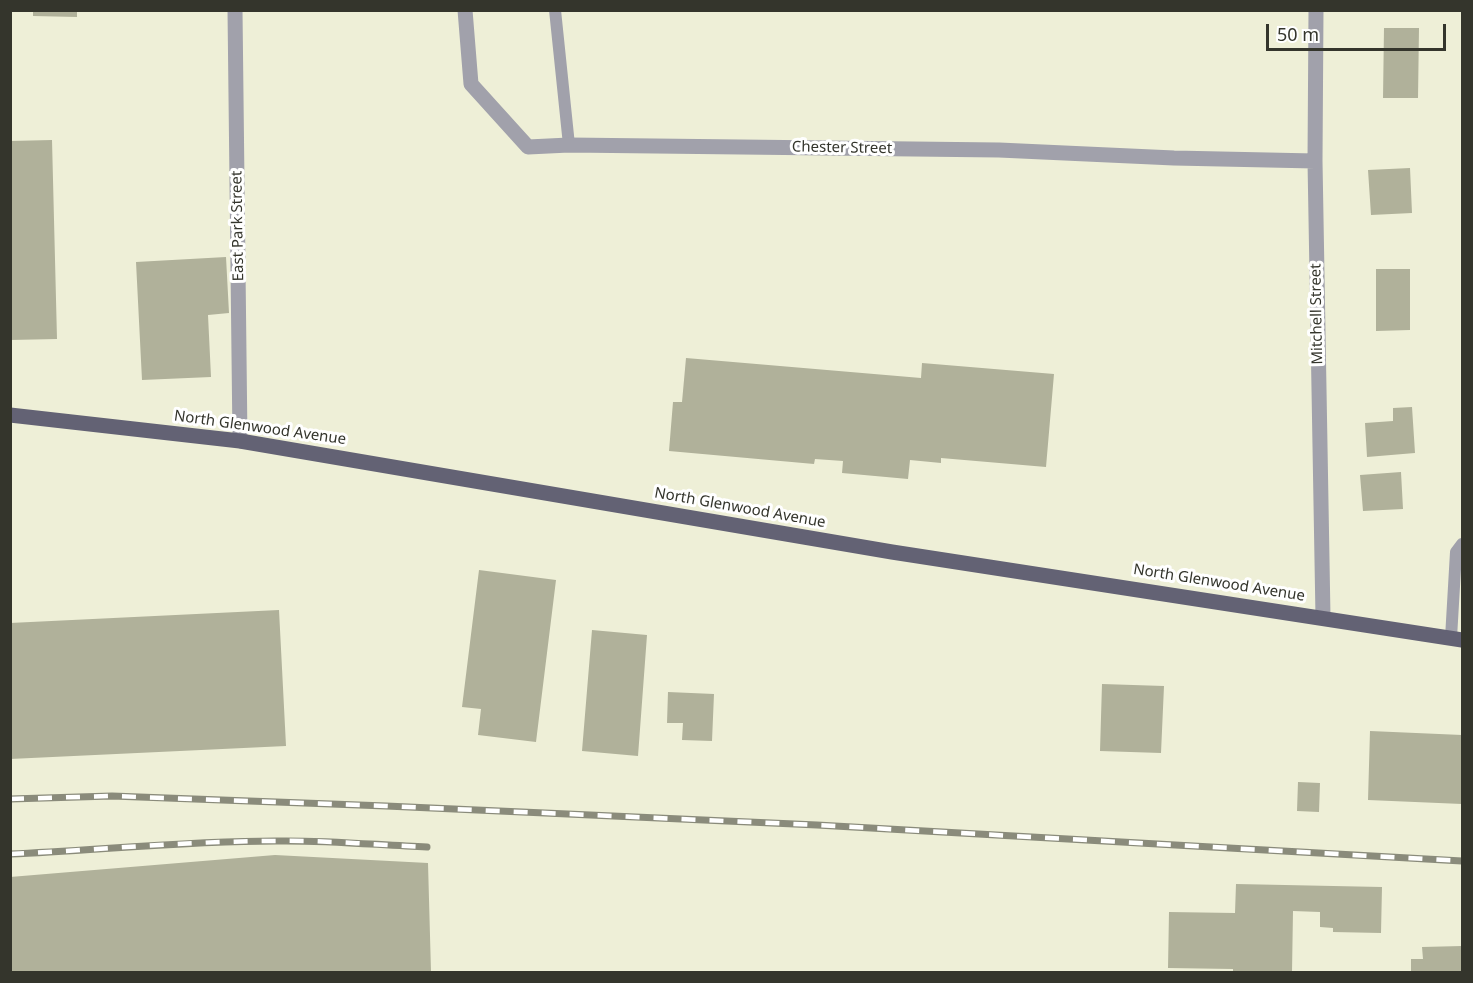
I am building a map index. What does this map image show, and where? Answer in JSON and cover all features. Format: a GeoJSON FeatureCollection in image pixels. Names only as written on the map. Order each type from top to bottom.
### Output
{"type":"FeatureCollection","features":[{"type":"Feature","properties":{"kind":"main road","name":"North Glenwood Avenue"},"geometry":{"type":"LineString","coordinates":[[10,416],[240,441],[892,552],[1457,639]]}},
{"type":"Feature","properties":{"kind":"street","name":"East Park Street"},"geometry":{"type":"LineString","coordinates":[[235,10],[240,441]]}},
{"type":"Feature","properties":{"kind":"street","name":"Chester Street"},"geometry":{"type":"LineString","coordinates":[[465,10],[471,84],[528,147],[569,145],[999,150],[1174,158],[1315,161]]}},
{"type":"Feature","properties":{"kind":"street","name":"Mitchell Street"},"geometry":{"type":"LineString","coordinates":[[1316,10],[1315,161],[1323,617]]}},
{"type":"Feature","properties":{"kind":"lane"},"geometry":{"type":"LineString","coordinates":[[555,10],[569,145]]}},
{"type":"Feature","properties":{"kind":"lane"},"geometry":{"type":"LineString","coordinates":[[1457,639],[1456,552],[1462,544]]}},
{"type":"Feature","properties":{"kind":"building"},"geometry":{"type":"Polygon","coordinates":[[[33,10],[77,10],[77,17],[33,16],[33,10]]]}},
{"type":"Feature","properties":{"kind":"building"},"geometry":{"type":"Polygon","coordinates":[[[1384,28],[1419,28],[1418,98],[1383,98],[1384,28]]]}},
{"type":"Feature","properties":{"kind":"building"},"geometry":{"type":"Polygon","coordinates":[[[52,140],[57,339],[10,340],[10,141],[52,140]]]}},
{"type":"Feature","properties":{"kind":"building"},"geometry":{"type":"Polygon","coordinates":[[[1410,168],[1412,213],[1371,215],[1368,170],[1410,168]]]}},
{"type":"Feature","properties":{"kind":"building"},"geometry":{"type":"Polygon","coordinates":[[[226,257],[229,313],[208,315],[211,377],[142,380],[136,262],[226,257]]]}},
{"type":"Feature","properties":{"kind":"building"},"geometry":{"type":"Polygon","coordinates":[[[1376,269],[1410,269],[1410,330],[1376,331],[1376,269]]]}},
{"type":"Feature","properties":{"kind":"building"},"geometry":{"type":"Polygon","coordinates":[[[686,358],[921,378],[922,363],[1054,374],[1046,467],[941,458],[941,463],[910,460],[908,479],[842,473],[843,461],[815,459],[814,464],[669,451],[673,402],[682,402],[686,358]]]}},
{"type":"Feature","properties":{"kind":"building"},"geometry":{"type":"Polygon","coordinates":[[[1412,407],[1415,453],[1367,457],[1365,423],[1393,421],[1393,408],[1412,407]]]}},
{"type":"Feature","properties":{"kind":"building"},"geometry":{"type":"Polygon","coordinates":[[[1401,472],[1403,509],[1363,511],[1360,475],[1401,472]]]}},
{"type":"Feature","properties":{"kind":"building"},"geometry":{"type":"Polygon","coordinates":[[[479,570],[556,580],[536,742],[478,735],[481,709],[462,707],[479,570]]]}},
{"type":"Feature","properties":{"kind":"building"},"geometry":{"type":"Polygon","coordinates":[[[279,610],[286,746],[10,759],[10,623],[279,610]]]}},
{"type":"Feature","properties":{"kind":"building"},"geometry":{"type":"Polygon","coordinates":[[[592,630],[647,635],[638,756],[582,751],[592,630]]]}},
{"type":"Feature","properties":{"kind":"building"},"geometry":{"type":"Polygon","coordinates":[[[1102,684],[1164,686],[1161,753],[1100,751],[1102,684]]]}},
{"type":"Feature","properties":{"kind":"building"},"geometry":{"type":"Polygon","coordinates":[[[668,692],[714,694],[712,741],[682,740],[683,723],[667,723],[668,692]]]}},
{"type":"Feature","properties":{"kind":"building"},"geometry":{"type":"Polygon","coordinates":[[[1370,731],[1462,735],[1462,804],[1368,800],[1370,731]]]}},
{"type":"Feature","properties":{"kind":"building"},"geometry":{"type":"Polygon","coordinates":[[[1298,782],[1320,783],[1319,812],[1297,811],[1298,782]]]}},
{"type":"Feature","properties":{"kind":"building"},"geometry":{"type":"Polygon","coordinates":[[[275,855],[428,863],[431,972],[10,972],[10,877],[275,855]]]}},
{"type":"Feature","properties":{"kind":"building"},"geometry":{"type":"Polygon","coordinates":[[[1236,884],[1382,887],[1381,933],[1333,932],[1333,928],[1320,927],[1320,912],[1293,911],[1292,972],[1233,972],[1233,969],[1168,968],[1169,912],[1235,913],[1236,884]]]}},
{"type":"Feature","properties":{"kind":"building"},"geometry":{"type":"Polygon","coordinates":[[[1462,946],[1462,972],[1411,972],[1411,959],[1423,959],[1422,947],[1462,946]]]}},
{"type":"Feature","properties":{"kind":"railway"},"geometry":{"type":"LineString","coordinates":[[10,799],[112,796],[386,806],[817,825],[1462,861]]}},
{"type":"Feature","properties":{"kind":"railway"},"geometry":{"type":"LineString","coordinates":[[10,854],[243,841],[314,841],[427,847]]}}]}
